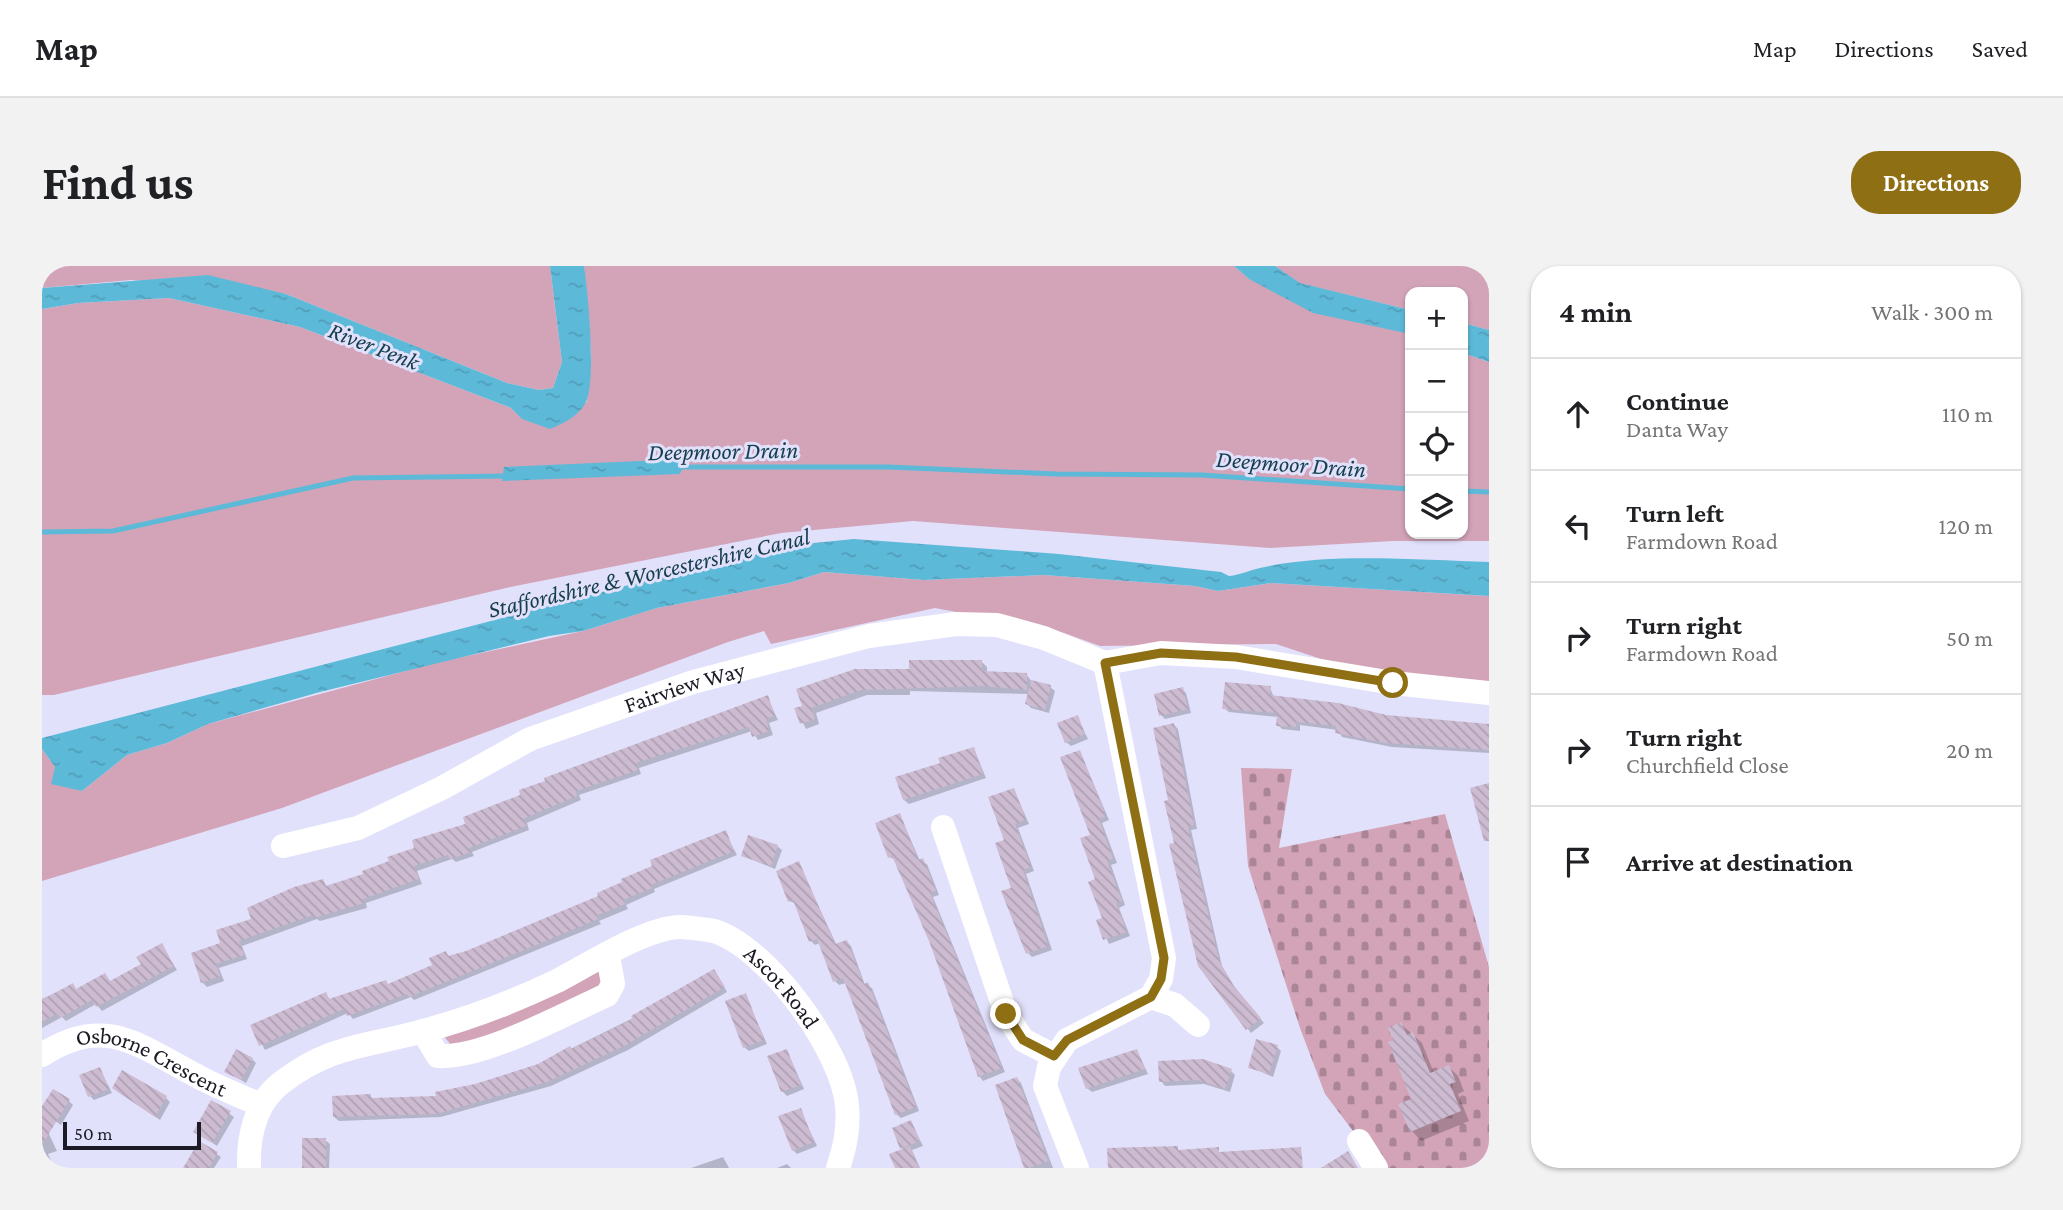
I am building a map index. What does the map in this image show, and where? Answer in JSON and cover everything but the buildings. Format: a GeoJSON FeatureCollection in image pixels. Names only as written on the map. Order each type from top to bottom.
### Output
{"type":"FeatureCollection","features":[{"type":"Feature","properties":{"kind":"street","name":"Fairview Way"},"geometry":{"type":"LineString","coordinates":[[282,846],[358,828],[442,788],[530,739],[693,682],[869,636],[943,625],[997,625],[1044,638],[1105,663]]}},
{"type":"Feature","properties":{"kind":"street"},"geometry":{"type":"LineString","coordinates":[[1077,1168],[1045,1086],[1054,1056],[1067,1040],[1151,997],[1161,979],[1164,958],[1105,663],[1161,653],[1236,657],[1393,683],[1489,693]]}},
{"type":"Feature","properties":{"kind":"street"},"geometry":{"type":"LineString","coordinates":[[943,828],[1006,1014],[1023,1040],[1054,1056]]}},
{"type":"Feature","properties":{"kind":"street","name":"Ascot Road"},"geometry":{"type":"LineString","coordinates":[[249,1168],[248,1143],[261,1105],[279,1084],[311,1062],[345,1047],[423,1031],[550,984],[647,936],[679,927],[715,931],[752,954],[771,972],[812,1022],[833,1061],[848,1104],[848,1140],[838,1168]]}},
{"type":"Feature","properties":{"kind":"street"},"geometry":{"type":"LineString","coordinates":[[423,1031],[438,1056],[456,1057],[522,1033],[607,995],[613,984],[608,956]]}},
{"type":"Feature","properties":{"kind":"street"},"geometry":{"type":"LineString","coordinates":[[1151,997],[1175,1005],[1198,1025]]}},
{"type":"Feature","properties":{"kind":"street","name":"Osborne Crescent"},"geometry":{"type":"LineString","coordinates":[[42,1055],[72,1039],[102,1036],[130,1039],[198,1077],[261,1105]]}},
{"type":"Feature","properties":{"kind":"street"},"geometry":{"type":"LineString","coordinates":[[1359,1141],[1376,1168]]}},
{"type":"Feature","properties":{"kind":"green space"},"geometry":{"type":"Polygon","coordinates":[[[42,266],[550,266],[562,362],[553,388],[539,390],[507,383],[286,294],[131,280],[42,288],[42,266]]]}},
{"type":"Feature","properties":{"kind":"green space"},"geometry":{"type":"Polygon","coordinates":[[[584,266],[1234,266],[1249,279],[1405,332],[1405,539],[1468,539],[1468,355],[1489,362],[1489,541],[1393,541],[1270,548],[913,521],[781,533],[506,588],[54,695],[42,695],[42,309],[78,303],[169,298],[300,327],[511,408],[523,419],[587,402],[591,352],[584,266]]]}},
{"type":"Feature","properties":{"kind":"green space"},"geometry":{"type":"Polygon","coordinates":[[[1275,266],[1489,266],[1489,330],[1468,324],[1468,287],[1405,287],[1405,309],[1299,283],[1275,266]]]}},
{"type":"Feature","properties":{"kind":"green space"},"geometry":{"type":"Polygon","coordinates":[[[824,572],[924,580],[1044,575],[1195,586],[1218,591],[1271,583],[1489,596],[1489,693],[1393,683],[1276,644],[1100,646],[1064,633],[935,608],[771,644],[764,631],[728,642],[282,808],[42,881],[42,749],[55,767],[55,774],[82,791],[127,755],[167,743],[208,724],[439,662],[583,631],[657,608],[789,583],[824,572]]]}},
{"type":"Feature","properties":{"kind":"green space"},"geometry":{"type":"Polygon","coordinates":[[[1241,768],[1292,769],[1279,848],[1445,814],[1489,967],[1489,1162],[1472,1168],[1381,1168],[1325,1094],[1300,1028],[1248,866],[1241,768]]]}},
{"type":"Feature","properties":{"kind":"green space"},"geometry":{"type":"Polygon","coordinates":[[[600,971],[605,989],[455,1050],[443,1035],[600,971]]]}},
{"type":"Feature","properties":{"kind":"water","name":"River Penk"},"geometry":{"type":"Polygon","coordinates":[[[550,266],[584,266],[591,359],[589,394],[585,404],[574,416],[550,429],[522,419],[511,408],[300,327],[169,298],[78,303],[42,309],[42,288],[208,275],[286,294],[507,383],[539,390],[553,388],[562,362],[550,266]]]}},
{"type":"Feature","properties":{"kind":"water"},"geometry":{"type":"Polygon","coordinates":[[[1234,266],[1275,266],[1300,283],[1405,309],[1405,333],[1313,313],[1249,279],[1234,266]]]}},
{"type":"Feature","properties":{"kind":"water"},"geometry":{"type":"Polygon","coordinates":[[[1468,324],[1489,330],[1489,362],[1468,355],[1468,324]]]}},
{"type":"Feature","properties":{"kind":"water"},"geometry":{"type":"Polygon","coordinates":[[[686,459],[680,474],[502,481],[504,467],[686,459]]]}},
{"type":"Feature","properties":{"kind":"water"},"geometry":{"type":"Polygon","coordinates":[[[854,539],[1059,554],[1221,572],[1229,576],[1286,563],[1314,560],[1374,558],[1489,562],[1489,596],[1271,583],[1218,591],[1195,586],[1044,575],[924,580],[824,572],[789,583],[657,608],[583,631],[549,636],[320,692],[208,724],[167,743],[127,755],[82,791],[51,784],[55,767],[42,749],[42,738],[682,571],[803,544],[854,539]]]}},
{"type":"Feature","properties":{"kind":"waterway","name":"Deepmoor Drain"},"geometry":{"type":"LineString","coordinates":[[679,467],[888,467],[1056,474],[1202,475],[1405,489]]}},
{"type":"Feature","properties":{"kind":"waterway","name":"Deepmoor Drain"},"geometry":{"type":"LineString","coordinates":[[42,532],[113,531],[353,478],[509,476]]}},
{"type":"Feature","properties":{"kind":"waterway","name":"Deepmoor Drain"},"geometry":{"type":"LineString","coordinates":[[1468,491],[1489,492]]}},
{"type":"Feature","properties":{"kind":"route"},"geometry":{"type":"LineString","coordinates":[[1006,1014],[1023,1040],[1054,1056],[1067,1040],[1151,997],[1161,979],[1164,958],[1105,663],[1161,653],[1236,657],[1393,683]]}},
{"type":"Feature","properties":{"kind":"water label","name":"Staffordshire & Worcestershire Canal"},"geometry":{"type":"Point","coordinates":[649,573]}}]}
